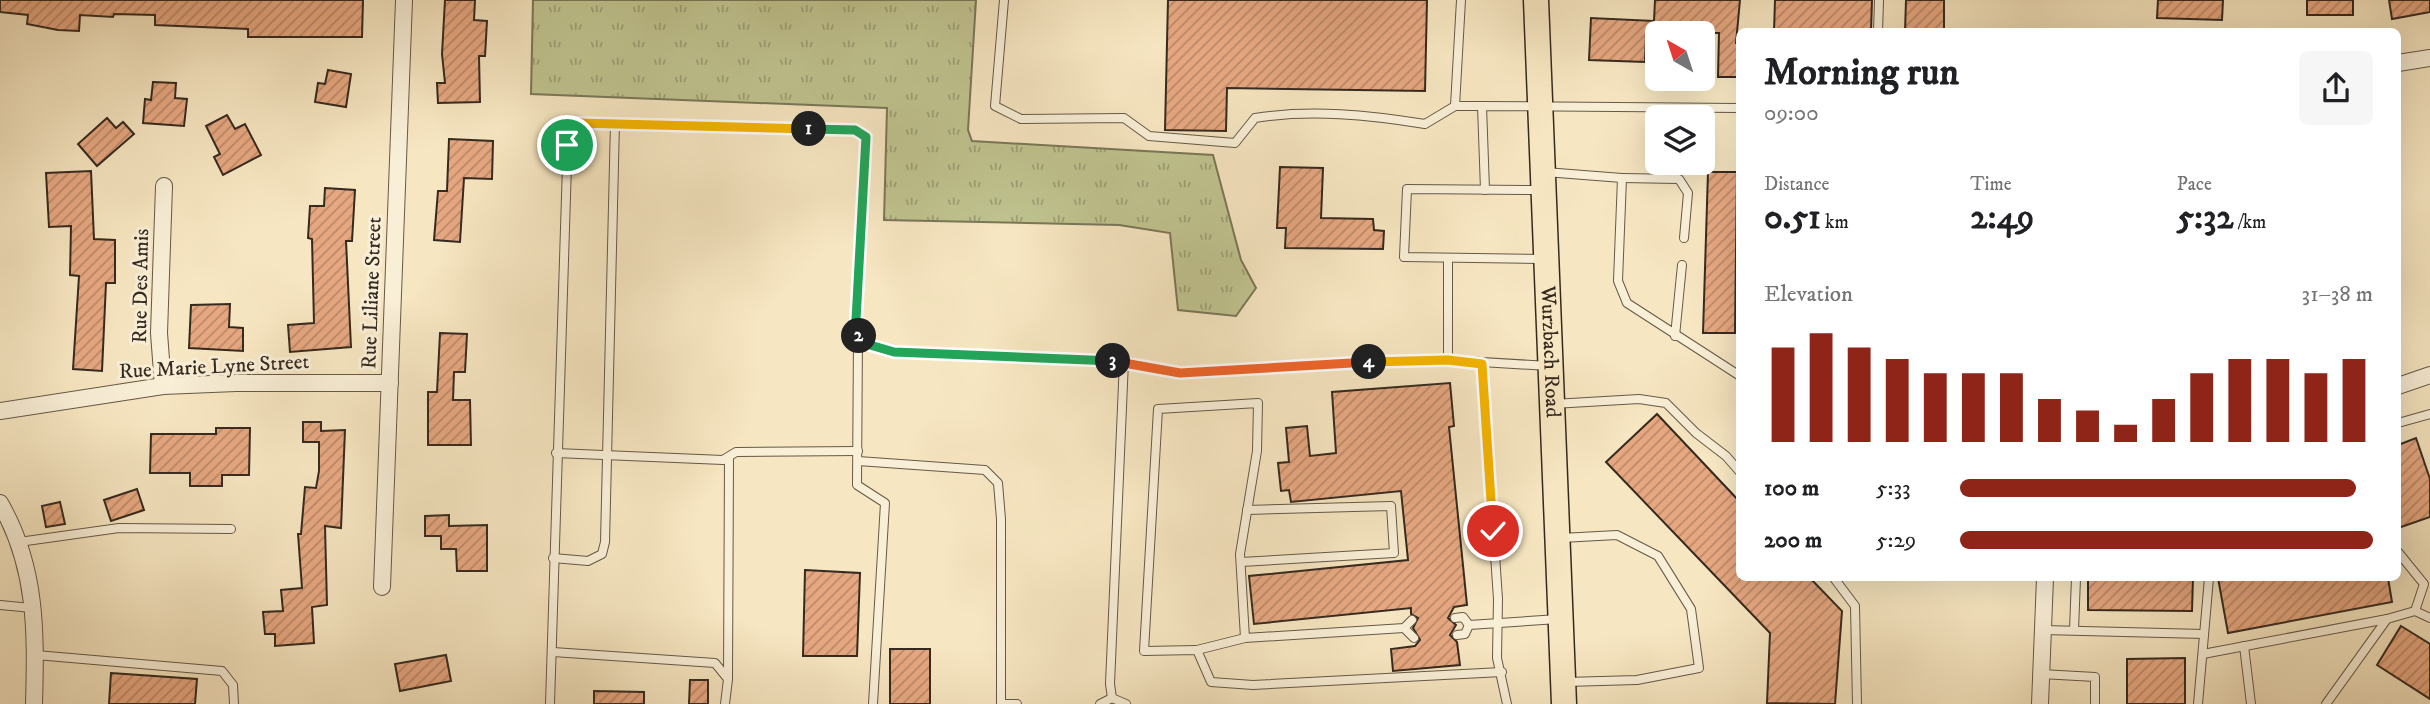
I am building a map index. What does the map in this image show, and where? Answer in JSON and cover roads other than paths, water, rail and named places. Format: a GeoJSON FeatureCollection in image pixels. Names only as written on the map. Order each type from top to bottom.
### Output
{"type":"FeatureCollection","features":[{"type":"Feature","properties":{"kind":"main road","name":"Wurzbach Road"},"geometry":{"type":"LineString","coordinates":[[1536,0],[1563,693]]}},
{"type":"Feature","properties":{"kind":"street","name":"Rue Liliane Street"},"geometry":{"type":"LineString","coordinates":[[382,587],[404,0]]}},
{"type":"Feature","properties":{"kind":"street"},"geometry":{"type":"LineString","coordinates":[[2401,63],[2430,58]]}},
{"type":"Feature","properties":{"kind":"street","name":"Rue Des Amis"},"geometry":{"type":"LineString","coordinates":[[163,386],[159,333],[164,186]]}},
{"type":"Feature","properties":{"kind":"street"},"geometry":{"type":"LineString","coordinates":[[2401,385],[2430,375]]}},
{"type":"Feature","properties":{"kind":"street","name":"Rue Marie Lyne Street"},"geometry":{"type":"LineString","coordinates":[[0,411],[163,386],[390,383]]}},
{"type":"Feature","properties":{"kind":"street"},"geometry":{"type":"LineString","coordinates":[[0,503],[19,542],[34,608],[34,704]]}},
{"type":"Feature","properties":{"kind":"street"},"geometry":{"type":"LineString","coordinates":[[2040,704],[2045,581]]}},
{"type":"Feature","properties":{"kind":"lane"},"geometry":{"type":"LineString","coordinates":[[1004,0],[995,106],[1021,119],[1124,118],[1149,136],[1235,143],[1255,118],[1293,112],[1383,117],[1425,124],[1455,106],[1540,104],[1736,108]]}},
{"type":"Feature","properties":{"kind":"lane"},"geometry":{"type":"LineString","coordinates":[[1455,106],[1461,0]]}},
{"type":"Feature","properties":{"kind":"lane"},"geometry":{"type":"LineString","coordinates":[[1878,28],[1879,0]]}},
{"type":"Feature","properties":{"kind":"lane"},"geometry":{"type":"LineString","coordinates":[[1482,106],[1485,190]]}},
{"type":"Feature","properties":{"kind":"lane"},"geometry":{"type":"LineString","coordinates":[[553,558],[588,561],[603,554],[615,122]]}},
{"type":"Feature","properties":{"kind":"lane"},"geometry":{"type":"LineString","coordinates":[[550,704],[568,133],[577,123],[615,122],[855,130],[866,137],[856,320],[857,485],[885,503],[873,704]]}},
{"type":"Feature","properties":{"kind":"lane"},"geometry":{"type":"LineString","coordinates":[[1622,178],[1618,281],[1627,303],[1736,374]]}},
{"type":"Feature","properties":{"kind":"lane"},"geometry":{"type":"LineString","coordinates":[[1546,259],[1404,257],[1407,188],[1485,190],[1543,181],[1679,179],[1688,193],[1684,238]]}},
{"type":"Feature","properties":{"kind":"lane"},"geometry":{"type":"LineString","coordinates":[[1448,258],[1448,360]]}},
{"type":"Feature","properties":{"kind":"lane"},"geometry":{"type":"LineString","coordinates":[[1675,336],[1682,265]]}},
{"type":"Feature","properties":{"kind":"lane"},"geometry":{"type":"LineString","coordinates":[[858,335],[870,345],[894,352],[1124,361],[1180,373],[1332,363],[1448,360],[1550,366]]}},
{"type":"Feature","properties":{"kind":"lane"},"geometry":{"type":"LineString","coordinates":[[1112,698],[1110,684],[1124,361]]}},
{"type":"Feature","properties":{"kind":"lane"},"geometry":{"type":"LineString","coordinates":[[1482,364],[1498,624],[1497,658],[1507,704]]}},
{"type":"Feature","properties":{"kind":"lane"},"geometry":{"type":"LineString","coordinates":[[1552,404],[1639,400],[1666,403],[1736,467]]}},
{"type":"Feature","properties":{"kind":"lane"},"geometry":{"type":"LineString","coordinates":[[1244,638],[1241,562],[1257,451],[1258,403],[1158,409],[1144,651],[1197,650],[1244,638],[1404,628],[1412,620]]}},
{"type":"Feature","properties":{"kind":"lane"},"geometry":{"type":"LineString","coordinates":[[2401,422],[2430,414]]}},
{"type":"Feature","properties":{"kind":"lane"},"geometry":{"type":"LineString","coordinates":[[556,453],[723,460],[736,452],[858,456],[985,470],[998,483],[1002,519],[1001,704],[1017,704]]}},
{"type":"Feature","properties":{"kind":"lane"},"geometry":{"type":"LineString","coordinates":[[725,704],[728,679],[729,457]]}},
{"type":"Feature","properties":{"kind":"lane"},"geometry":{"type":"LineString","coordinates":[[1241,562],[1394,552],[1391,506],[1247,510]]}},
{"type":"Feature","properties":{"kind":"lane"},"geometry":{"type":"LineString","coordinates":[[19,542],[119,528],[231,529]]}},
{"type":"Feature","properties":{"kind":"lane"},"geometry":{"type":"LineString","coordinates":[[1558,539],[1618,535],[1658,556],[1691,609],[1699,668],[1563,693]]}},
{"type":"Feature","properties":{"kind":"lane"},"geometry":{"type":"LineString","coordinates":[[2401,556],[2424,584],[2415,611]]}},
{"type":"Feature","properties":{"kind":"lane"},"geometry":{"type":"LineString","coordinates":[[1837,581],[1855,606],[1857,704]]}},
{"type":"Feature","properties":{"kind":"lane"},"geometry":{"type":"LineString","coordinates":[[2074,630],[2076,581]]}},
{"type":"Feature","properties":{"kind":"lane"},"geometry":{"type":"LineString","coordinates":[[2198,704],[2209,581]]}},
{"type":"Feature","properties":{"kind":"lane"},"geometry":{"type":"LineString","coordinates":[[0,605],[34,608]]}},
{"type":"Feature","properties":{"kind":"lane"},"geometry":{"type":"LineString","coordinates":[[2203,654],[2387,619],[2415,611],[2430,618]]}},
{"type":"Feature","properties":{"kind":"lane"},"geometry":{"type":"LineString","coordinates":[[1455,618],[1463,617],[1469,625]]}},
{"type":"Feature","properties":{"kind":"lane"},"geometry":{"type":"LineString","coordinates":[[1469,625],[1561,619]]}},
{"type":"Feature","properties":{"kind":"lane"},"geometry":{"type":"LineString","coordinates":[[2326,704],[2387,619]]}},
{"type":"Feature","properties":{"kind":"lane"},"geometry":{"type":"LineString","coordinates":[[1457,635],[1465,634],[1469,625]]}},
{"type":"Feature","properties":{"kind":"lane"},"geometry":{"type":"LineString","coordinates":[[1404,628],[1414,638]]}},
{"type":"Feature","properties":{"kind":"lane"},"geometry":{"type":"LineString","coordinates":[[2043,629],[2204,634]]}},
{"type":"Feature","properties":{"kind":"lane"},"geometry":{"type":"LineString","coordinates":[[2244,646],[2251,704]]}},
{"type":"Feature","properties":{"kind":"lane"},"geometry":{"type":"LineString","coordinates":[[1197,650],[1211,682],[1502,672]]}},
{"type":"Feature","properties":{"kind":"lane"},"geometry":{"type":"LineString","coordinates":[[552,652],[715,663],[728,679]]}},
{"type":"Feature","properties":{"kind":"lane"},"geometry":{"type":"LineString","coordinates":[[36,655],[222,671],[233,685],[234,704]]}},
{"type":"Feature","properties":{"kind":"lane"},"geometry":{"type":"LineString","coordinates":[[2041,674],[2095,677],[2095,704]]}},
{"type":"Feature","properties":{"kind":"lane"},"geometry":{"type":"LineString","coordinates":[[1100,704],[1112,698],[1126,704]]}}]}
